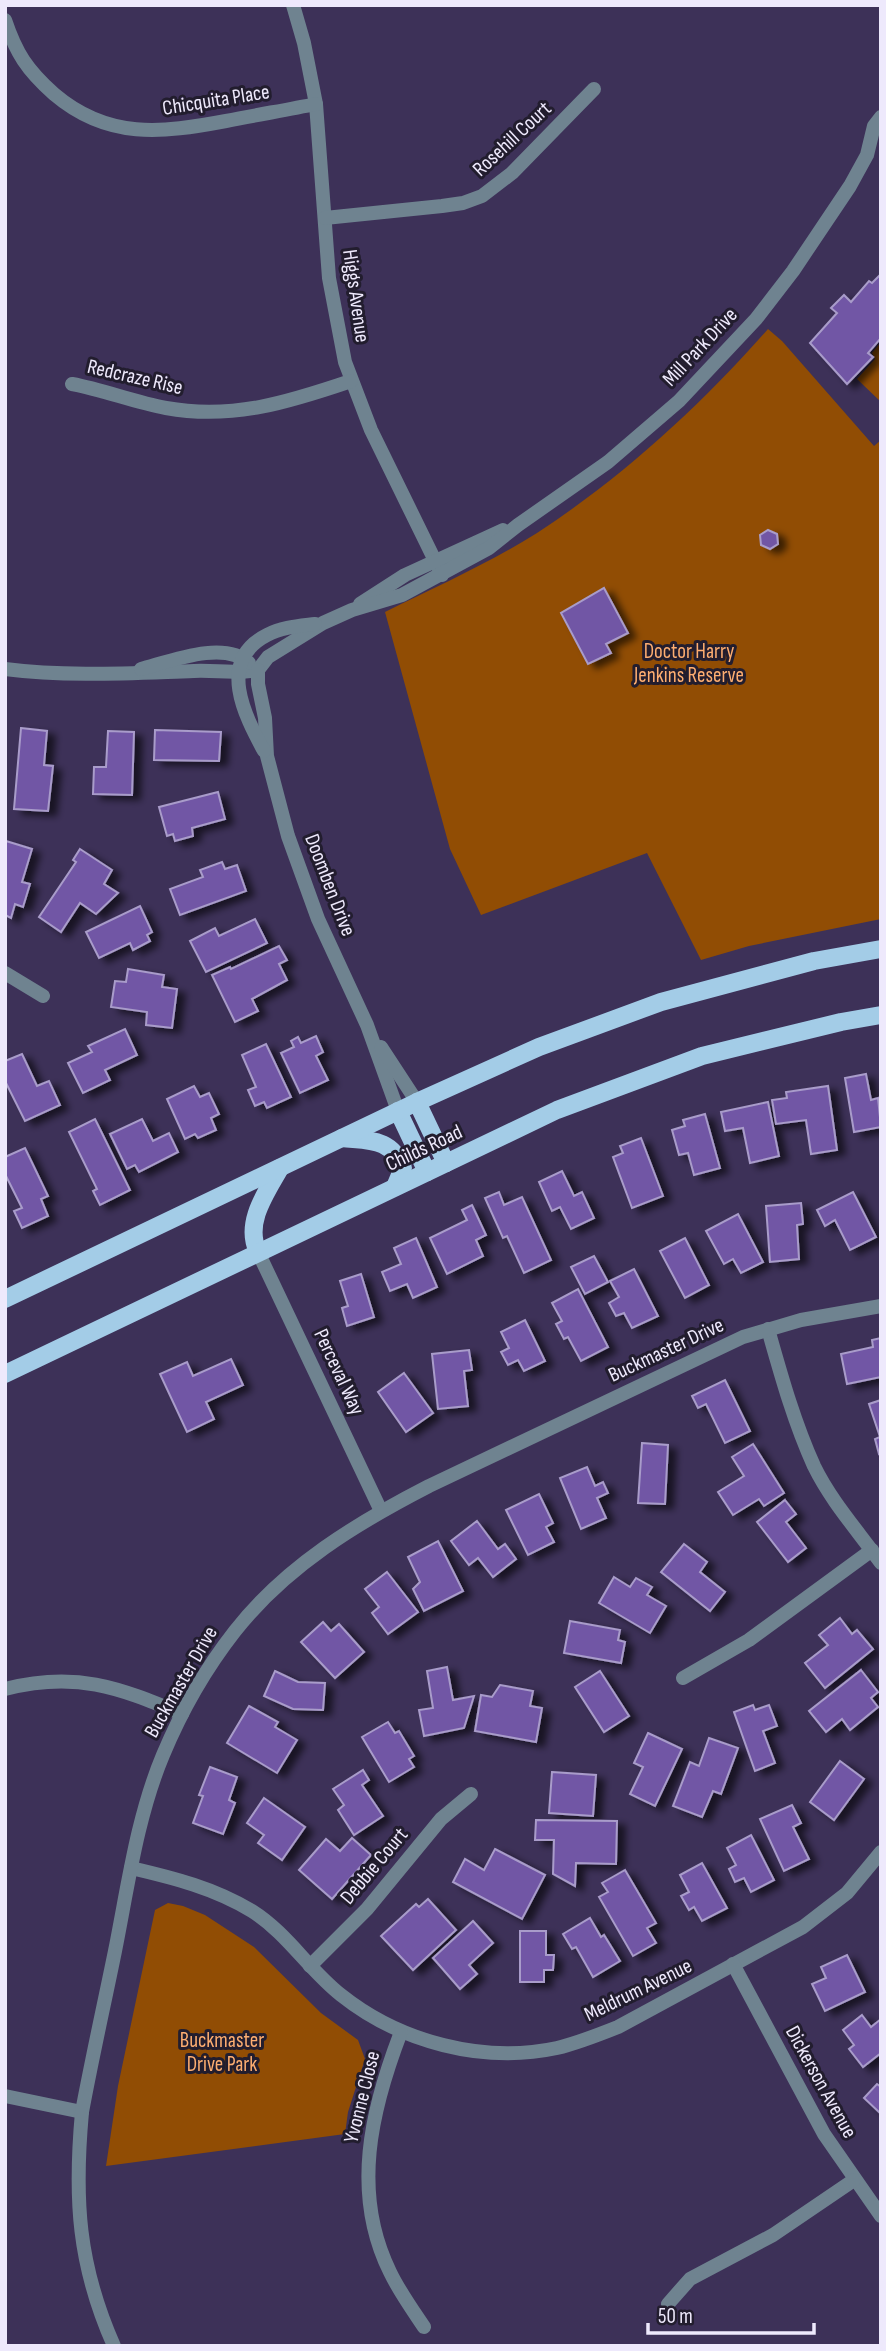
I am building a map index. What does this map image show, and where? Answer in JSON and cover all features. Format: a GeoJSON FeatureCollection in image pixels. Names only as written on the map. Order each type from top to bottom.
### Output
{"type":"FeatureCollection","features":[{"type":"Feature","properties":{"kind":"main road","name":"Childs Road"},"geometry":{"type":"LineString","coordinates":[[5,1299],[417,1102],[539,1047],[661,1002],[814,961],[881,949]]}},
{"type":"Feature","properties":{"kind":"main road","name":"Childs Road"},"geometry":{"type":"LineString","coordinates":[[5,1374],[557,1110],[702,1056],[841,1021],[881,1015]]}},
{"type":"Feature","properties":{"kind":"main road"},"geometry":{"type":"LineString","coordinates":[[417,1102],[446,1163]]}},
{"type":"Feature","properties":{"kind":"main road"},"geometry":{"type":"LineString","coordinates":[[398,1111],[428,1172]]}},
{"type":"Feature","properties":{"kind":"main road"},"geometry":{"type":"LineString","coordinates":[[342,1138],[390,1146],[403,1168],[396,1187]]}},
{"type":"Feature","properties":{"kind":"main road"},"geometry":{"type":"LineString","coordinates":[[258,1252],[252,1236],[257,1210],[279,1168]]}},
{"type":"Feature","properties":{"kind":"street","name":"Higgs Avenue"},"geometry":{"type":"LineString","coordinates":[[293,5],[304,43],[316,104],[329,278],[336,324],[351,381],[371,430],[442,575]]}},
{"type":"Feature","properties":{"kind":"street","name":"Chicquita Place"},"geometry":{"type":"LineString","coordinates":[[5,20],[14,47],[33,74],[65,103],[110,125],[129,130],[183,129],[316,104]]}},
{"type":"Feature","properties":{"kind":"street","name":"Rosehill Court"},"geometry":{"type":"LineString","coordinates":[[325,218],[442,206],[463,203],[482,196],[512,173],[594,89]]}},
{"type":"Feature","properties":{"kind":"street","name":"Mill Park Drive"},"geometry":{"type":"LineString","coordinates":[[867,155],[874,126],[881,117]]}},
{"type":"Feature","properties":{"kind":"street","name":"Mill Park Drive"},"geometry":{"type":"LineString","coordinates":[[258,670],[268,656],[323,623],[352,610],[402,595],[489,548],[608,462],[679,401],[756,319],[822,230],[867,155],[881,142]]}},
{"type":"Feature","properties":{"kind":"street","name":"Redcraze Rise"},"geometry":{"type":"LineString","coordinates":[[72,384],[167,409],[222,411],[272,407],[351,381]]}},
{"type":"Feature","properties":{"kind":"street","name":"Mill Park Drive"},"geometry":{"type":"LineString","coordinates":[[352,610],[402,576],[518,525]]}},
{"type":"Feature","properties":{"kind":"street","name":"Mill Park Drive"},"geometry":{"type":"LineString","coordinates":[[244,658],[254,644],[266,635],[285,628],[323,623]]}},
{"type":"Feature","properties":{"kind":"street"},"geometry":{"type":"LineString","coordinates":[[130,672],[200,654],[220,652],[244,658],[258,670]]}},
{"type":"Feature","properties":{"kind":"street","name":"Doomben Drive"},"geometry":{"type":"LineString","coordinates":[[244,658],[237,684],[240,700],[267,756],[288,836],[304,883],[367,1025],[398,1111]]}},
{"type":"Feature","properties":{"kind":"street"},"geometry":{"type":"LineString","coordinates":[[5,669],[74,674],[214,671],[239,673],[258,670]]}},
{"type":"Feature","properties":{"kind":"street","name":"Doomben Drive"},"geometry":{"type":"LineString","coordinates":[[258,670],[267,756]]}},
{"type":"Feature","properties":{"kind":"street"},"geometry":{"type":"LineString","coordinates":[[5,973],[43,996]]}},
{"type":"Feature","properties":{"kind":"street","name":"Doomben Drive"},"geometry":{"type":"LineString","coordinates":[[367,1025],[417,1102]]}},
{"type":"Feature","properties":{"kind":"street","name":"Perceval Way"},"geometry":{"type":"LineString","coordinates":[[258,1252],[381,1511]]}},
{"type":"Feature","properties":{"kind":"street","name":"Buckmaster Drive"},"geometry":{"type":"LineString","coordinates":[[114,2346],[91,2284],[81,2240],[78,2159],[82,2112],[145,1810],[162,1757],[182,1714],[235,1631],[262,1601],[319,1551],[381,1511],[709,1352],[768,1329],[801,1320],[881,1306]]}},
{"type":"Feature","properties":{"kind":"street"},"geometry":{"type":"LineString","coordinates":[[768,1329],[795,1419],[815,1468],[851,1525],[881,1563]]}},
{"type":"Feature","properties":{"kind":"street"},"geometry":{"type":"LineString","coordinates":[[683,1678],[769,1627],[872,1550]]}},
{"type":"Feature","properties":{"kind":"street"},"geometry":{"type":"LineString","coordinates":[[5,1689],[58,1679],[89,1682],[118,1689],[182,1714]]}},
{"type":"Feature","properties":{"kind":"street","name":"Debbie Court"},"geometry":{"type":"LineString","coordinates":[[310,1966],[367,1909],[441,1819],[471,1794]]}},
{"type":"Feature","properties":{"kind":"street","name":"Meldrum Avenue"},"geometry":{"type":"LineString","coordinates":[[131,1868],[192,1883],[228,1898],[254,1913],[276,1930],[340,1994],[401,2032],[426,2041],[491,2053],[522,2053],[556,2048],[618,2027],[803,1927],[847,1893],[881,1852]]}},
{"type":"Feature","properties":{"kind":"street","name":"Dickerson Avenue"},"geometry":{"type":"LineString","coordinates":[[733,1965],[824,2134],[881,2216]]}},
{"type":"Feature","properties":{"kind":"street","name":"Yvonne Close"},"geometry":{"type":"LineString","coordinates":[[401,2032],[383,2081],[369,2146],[371,2209],[389,2270],[424,2327]]}},
{"type":"Feature","properties":{"kind":"street"},"geometry":{"type":"LineString","coordinates":[[5,2096],[82,2112]]}},
{"type":"Feature","properties":{"kind":"street"},"geometry":{"type":"LineString","coordinates":[[668,2304],[690,2280],[774,2235],[854,2180]]}},
{"type":"Feature","properties":{"kind":"green space","name":"Doctor Harry Jenkins Reserve"},"geometry":{"type":"Polygon","coordinates":[[[768,329],[782,341],[874,446],[881,440],[881,919],[749,946],[701,960],[647,853],[481,915],[450,849],[385,612],[500,554],[569,511],[630,464],[688,413],[768,329]]]}},
{"type":"Feature","properties":{"kind":"green space"},"geometry":{"type":"Polygon","coordinates":[[[881,342],[881,402],[857,379],[875,359],[872,353],[881,342]]]}},
{"type":"Feature","properties":{"kind":"green space","name":"Buckmaster Drive Park"},"geometry":{"type":"Polygon","coordinates":[[[168,1903],[205,1915],[254,1947],[321,2013],[358,2040],[365,2059],[348,2112],[345,2134],[106,2166],[118,2086],[155,1910],[168,1903]]]}},
{"type":"Feature","properties":{"kind":"building"},"geometry":{"type":"Polygon","coordinates":[[[881,274],[881,338],[868,353],[873,357],[847,384],[810,343],[837,313],[831,308],[844,295],[851,302],[869,281],[872,283],[881,274]]]}},
{"type":"Feature","properties":{"kind":"building"},"geometry":{"type":"Polygon","coordinates":[[[768,530],[777,534],[778,544],[770,549],[761,545],[760,535],[768,530]]]}},
{"type":"Feature","properties":{"kind":"building"},"geometry":{"type":"Polygon","coordinates":[[[604,588],[628,633],[606,644],[611,653],[588,664],[561,613],[604,588]]]}},
{"type":"Feature","properties":{"kind":"building"},"geometry":{"type":"Polygon","coordinates":[[[21,728],[47,731],[44,765],[53,766],[48,811],[14,809],[21,728]]]}},
{"type":"Feature","properties":{"kind":"building"},"geometry":{"type":"Polygon","coordinates":[[[155,730],[221,732],[219,761],[154,760],[155,730]]]}},
{"type":"Feature","properties":{"kind":"building"},"geometry":{"type":"Polygon","coordinates":[[[108,731],[134,732],[132,795],[93,794],[94,767],[106,767],[108,731]]]}},
{"type":"Feature","properties":{"kind":"building"},"geometry":{"type":"Polygon","coordinates":[[[218,792],[225,819],[192,828],[193,836],[175,841],[173,834],[167,836],[159,807],[218,792]]]}},
{"type":"Feature","properties":{"kind":"building"},"geometry":{"type":"Polygon","coordinates":[[[6,841],[32,849],[22,882],[30,884],[23,907],[15,904],[11,918],[5,915],[6,841]]]}},
{"type":"Feature","properties":{"kind":"building"},"geometry":{"type":"Polygon","coordinates":[[[80,849],[112,870],[104,884],[118,893],[96,914],[80,903],[61,932],[39,917],[76,862],[73,860],[80,849]]]}},
{"type":"Feature","properties":{"kind":"building"},"geometry":{"type":"Polygon","coordinates":[[[222,862],[225,869],[237,865],[246,891],[180,915],[170,889],[203,877],[200,870],[222,862]]]}},
{"type":"Feature","properties":{"kind":"building"},"geometry":{"type":"Polygon","coordinates":[[[140,906],[152,932],[147,935],[150,941],[133,950],[130,943],[99,958],[86,932],[140,906]]]}},
{"type":"Feature","properties":{"kind":"building"},"geometry":{"type":"Polygon","coordinates":[[[255,919],[267,943],[206,972],[190,941],[215,928],[219,936],[255,919]]]}},
{"type":"Feature","properties":{"kind":"building"},"geometry":{"type":"Polygon","coordinates":[[[279,946],[287,960],[279,964],[287,980],[252,999],[258,1011],[235,1022],[212,975],[279,946]]]}},
{"type":"Feature","properties":{"kind":"building"},"geometry":{"type":"Polygon","coordinates":[[[128,969],[164,975],[162,987],[177,989],[172,1028],[146,1025],[147,1012],[111,1007],[115,981],[126,982],[128,969]]]}},
{"type":"Feature","properties":{"kind":"building"},"geometry":{"type":"Polygon","coordinates":[[[125,1029],[137,1055],[105,1070],[110,1080],[83,1093],[68,1063],[92,1052],[88,1046],[125,1029]]]}},
{"type":"Feature","properties":{"kind":"building"},"geometry":{"type":"Polygon","coordinates":[[[316,1036],[323,1052],[316,1056],[328,1080],[300,1093],[281,1053],[294,1047],[291,1041],[298,1037],[301,1043],[316,1036]]]}},
{"type":"Feature","properties":{"kind":"building"},"geometry":{"type":"Polygon","coordinates":[[[266,1044],[291,1097],[267,1108],[264,1102],[255,1106],[248,1090],[256,1087],[242,1055],[266,1044]]]}},
{"type":"Feature","properties":{"kind":"building"},"geometry":{"type":"Polygon","coordinates":[[[22,1054],[37,1086],[49,1081],[60,1105],[25,1121],[5,1081],[5,1061],[22,1054]]]}},
{"type":"Feature","properties":{"kind":"building"},"geometry":{"type":"Polygon","coordinates":[[[866,1074],[871,1100],[878,1098],[881,1127],[854,1132],[845,1078],[866,1074]]]}},
{"type":"Feature","properties":{"kind":"building"},"geometry":{"type":"Polygon","coordinates":[[[194,1086],[200,1097],[209,1093],[219,1114],[211,1118],[216,1130],[198,1138],[195,1134],[185,1139],[167,1099],[194,1086]]]}},
{"type":"Feature","properties":{"kind":"building"},"geometry":{"type":"Polygon","coordinates":[[[828,1086],[837,1150],[811,1154],[806,1120],[776,1124],[772,1100],[787,1098],[786,1092],[828,1086]]]}},
{"type":"Feature","properties":{"kind":"building"},"geometry":{"type":"Polygon","coordinates":[[[768,1102],[779,1156],[750,1163],[743,1128],[725,1131],[721,1112],[768,1102]]]}},
{"type":"Feature","properties":{"kind":"building"},"geometry":{"type":"Polygon","coordinates":[[[705,1114],[720,1168],[694,1175],[688,1153],[679,1155],[672,1130],[685,1126],[683,1120],[705,1114]]]}},
{"type":"Feature","properties":{"kind":"building"},"geometry":{"type":"Polygon","coordinates":[[[95,1119],[130,1190],[100,1205],[93,1191],[97,1189],[69,1132],[95,1119]]]}},
{"type":"Feature","properties":{"kind":"building"},"geometry":{"type":"Polygon","coordinates":[[[142,1119],[153,1141],[169,1133],[178,1152],[139,1172],[135,1165],[127,1169],[110,1134],[142,1119]]]}},
{"type":"Feature","properties":{"kind":"building"},"geometry":{"type":"Polygon","coordinates":[[[641,1138],[663,1196],[632,1208],[613,1157],[623,1153],[620,1146],[641,1138]]]}},
{"type":"Feature","properties":{"kind":"building"},"geometry":{"type":"Polygon","coordinates":[[[25,1148],[48,1196],[41,1199],[48,1216],[22,1228],[14,1211],[22,1208],[5,1174],[5,1157],[25,1148]]]}},
{"type":"Feature","properties":{"kind":"building"},"geometry":{"type":"Polygon","coordinates":[[[562,1171],[574,1196],[582,1192],[594,1218],[571,1229],[560,1207],[552,1211],[539,1182],[562,1171]]]}},
{"type":"Feature","properties":{"kind":"building"},"geometry":{"type":"Polygon","coordinates":[[[499,1192],[504,1205],[522,1197],[551,1260],[524,1273],[507,1236],[503,1238],[485,1198],[499,1192]]]}},
{"type":"Feature","properties":{"kind":"building"},"geometry":{"type":"Polygon","coordinates":[[[853,1192],[876,1237],[850,1250],[835,1220],[825,1226],[817,1210],[853,1192]]]}},
{"type":"Feature","properties":{"kind":"building"},"geometry":{"type":"Polygon","coordinates":[[[801,1203],[803,1224],[797,1225],[799,1259],[770,1262],[766,1206],[801,1203]]]}},
{"type":"Feature","properties":{"kind":"building"},"geometry":{"type":"Polygon","coordinates":[[[472,1205],[486,1235],[476,1240],[483,1256],[447,1274],[430,1238],[467,1220],[462,1210],[472,1205]]]}},
{"type":"Feature","properties":{"kind":"building"},"geometry":{"type":"Polygon","coordinates":[[[738,1214],[763,1262],[741,1273],[733,1259],[724,1264],[706,1231],[738,1214]]]}},
{"type":"Feature","properties":{"kind":"building"},"geometry":{"type":"Polygon","coordinates":[[[416,1238],[437,1287],[413,1298],[407,1284],[390,1291],[382,1272],[401,1264],[394,1248],[416,1238]]]}},
{"type":"Feature","properties":{"kind":"building"},"geometry":{"type":"Polygon","coordinates":[[[685,1238],[709,1285],[685,1298],[660,1251],[685,1238]]]}},
{"type":"Feature","properties":{"kind":"building"},"geometry":{"type":"Polygon","coordinates":[[[594,1256],[608,1282],[585,1294],[571,1267],[594,1256]]]}},
{"type":"Feature","properties":{"kind":"building"},"geometry":{"type":"Polygon","coordinates":[[[634,1269],[658,1316],[632,1328],[624,1313],[616,1316],[609,1303],[619,1297],[610,1281],[634,1269]]]}},
{"type":"Feature","properties":{"kind":"building"},"geometry":{"type":"Polygon","coordinates":[[[361,1274],[374,1317],[347,1326],[342,1308],[348,1306],[340,1281],[361,1274]]]}},
{"type":"Feature","properties":{"kind":"building"},"geometry":{"type":"Polygon","coordinates":[[[578,1289],[608,1347],[581,1361],[568,1337],[564,1339],[556,1324],[562,1321],[552,1303],[578,1289]]]}},
{"type":"Feature","properties":{"kind":"building"},"geometry":{"type":"Polygon","coordinates":[[[525,1320],[545,1361],[524,1371],[518,1360],[508,1365],[501,1352],[509,1348],[501,1332],[525,1320]]]}},
{"type":"Feature","properties":{"kind":"building"},"geometry":{"type":"Polygon","coordinates":[[[881,1338],[881,1377],[847,1384],[841,1354],[873,1347],[872,1340],[881,1338]]]}},
{"type":"Feature","properties":{"kind":"building"},"geometry":{"type":"Polygon","coordinates":[[[469,1350],[472,1370],[464,1371],[468,1406],[438,1409],[432,1354],[469,1350]]]}},
{"type":"Feature","properties":{"kind":"building"},"geometry":{"type":"Polygon","coordinates":[[[231,1359],[243,1385],[206,1402],[214,1419],[187,1432],[160,1374],[187,1362],[193,1376],[231,1359]]]}},
{"type":"Feature","properties":{"kind":"building"},"geometry":{"type":"Polygon","coordinates":[[[404,1373],[433,1413],[406,1432],[378,1392],[404,1373]]]}},
{"type":"Feature","properties":{"kind":"building"},"geometry":{"type":"Polygon","coordinates":[[[725,1380],[750,1431],[725,1443],[706,1404],[698,1408],[692,1396],[725,1380]]]}},
{"type":"Feature","properties":{"kind":"building"},"geometry":{"type":"Polygon","coordinates":[[[881,1400],[881,1453],[879,1454],[875,1439],[880,1437],[869,1404],[881,1400]]]}},
{"type":"Feature","properties":{"kind":"building"},"geometry":{"type":"Polygon","coordinates":[[[642,1443],[668,1445],[665,1504],[638,1503],[642,1443]]]}},
{"type":"Feature","properties":{"kind":"building"},"geometry":{"type":"Polygon","coordinates":[[[753,1444],[784,1493],[764,1506],[759,1499],[733,1515],[718,1492],[744,1476],[732,1457],[753,1444]]]}},
{"type":"Feature","properties":{"kind":"building"},"geometry":{"type":"Polygon","coordinates":[[[587,1467],[595,1486],[603,1482],[608,1493],[597,1498],[606,1518],[581,1529],[560,1478],[587,1467]]]}},
{"type":"Feature","properties":{"kind":"building"},"geometry":{"type":"Polygon","coordinates":[[[539,1494],[553,1523],[546,1527],[554,1542],[528,1555],[506,1510],[539,1494]]]}},
{"type":"Feature","properties":{"kind":"building"},"geometry":{"type":"Polygon","coordinates":[[[785,1500],[796,1514],[786,1522],[806,1548],[788,1562],[757,1522],[785,1500]]]}},
{"type":"Feature","properties":{"kind":"building"},"geometry":{"type":"Polygon","coordinates":[[[477,1521],[498,1549],[505,1544],[516,1559],[493,1577],[478,1558],[469,1565],[451,1541],[477,1521]]]}},
{"type":"Feature","properties":{"kind":"building"},"geometry":{"type":"Polygon","coordinates":[[[438,1541],[463,1591],[424,1611],[413,1589],[420,1582],[408,1557],[438,1541]]]}},
{"type":"Feature","properties":{"kind":"building"},"geometry":{"type":"Polygon","coordinates":[[[684,1544],[707,1562],[700,1572],[725,1592],[710,1611],[661,1572],[684,1544]]]}},
{"type":"Feature","properties":{"kind":"building"},"geometry":{"type":"Polygon","coordinates":[[[387,1572],[418,1612],[388,1634],[372,1613],[379,1607],[365,1589],[387,1572]]]}},
{"type":"Feature","properties":{"kind":"building"},"geometry":{"type":"Polygon","coordinates":[[[614,1577],[630,1587],[636,1578],[652,1587],[647,1595],[666,1606],[650,1633],[599,1603],[614,1577]]]}},
{"type":"Feature","properties":{"kind":"building"},"geometry":{"type":"Polygon","coordinates":[[[840,1618],[852,1634],[857,1630],[873,1649],[825,1688],[805,1663],[828,1645],[819,1635],[840,1618]]]}},
{"type":"Feature","properties":{"kind":"building"},"geometry":{"type":"Polygon","coordinates":[[[570,1621],[620,1630],[618,1640],[625,1642],[621,1663],[564,1653],[570,1621]]]}},
{"type":"Feature","properties":{"kind":"building"},"geometry":{"type":"Polygon","coordinates":[[[323,1622],[331,1631],[339,1624],[364,1652],[335,1678],[301,1642],[323,1622]]]}},
{"type":"Feature","properties":{"kind":"building"},"geometry":{"type":"Polygon","coordinates":[[[447,1667],[453,1700],[474,1696],[464,1728],[424,1736],[419,1710],[433,1708],[427,1671],[447,1667]]]}},
{"type":"Feature","properties":{"kind":"building"},"geometry":{"type":"Polygon","coordinates":[[[861,1670],[878,1692],[871,1698],[878,1707],[850,1730],[842,1719],[826,1732],[809,1711],[861,1670]]]}},
{"type":"Feature","properties":{"kind":"building"},"geometry":{"type":"Polygon","coordinates":[[[275,1671],[298,1682],[325,1683],[323,1710],[293,1709],[264,1696],[275,1671]]]}},
{"type":"Feature","properties":{"kind":"building"},"geometry":{"type":"Polygon","coordinates":[[[600,1671],[629,1716],[604,1732],[575,1687],[600,1671]]]}},
{"type":"Feature","properties":{"kind":"building"},"geometry":{"type":"Polygon","coordinates":[[[500,1685],[533,1691],[530,1706],[542,1708],[536,1742],[475,1731],[481,1695],[492,1697],[500,1685]]]}},
{"type":"Feature","properties":{"kind":"building"},"geometry":{"type":"Polygon","coordinates":[[[753,1705],[755,1710],[769,1705],[777,1726],[763,1731],[775,1763],[755,1771],[734,1712],[753,1705]]]}},
{"type":"Feature","properties":{"kind":"building"},"geometry":{"type":"Polygon","coordinates":[[[249,1706],[278,1722],[275,1727],[297,1740],[277,1773],[227,1743],[249,1706]]]}},
{"type":"Feature","properties":{"kind":"building"},"geometry":{"type":"Polygon","coordinates":[[[388,1722],[395,1733],[399,1731],[414,1756],[409,1759],[414,1767],[389,1782],[362,1737],[388,1722]]]}},
{"type":"Feature","properties":{"kind":"building"},"geometry":{"type":"Polygon","coordinates":[[[648,1733],[682,1749],[655,1806],[630,1794],[643,1767],[634,1763],[648,1733]]]}},
{"type":"Feature","properties":{"kind":"building"},"geometry":{"type":"Polygon","coordinates":[[[709,1738],[738,1748],[721,1794],[713,1791],[702,1817],[673,1806],[690,1762],[699,1766],[709,1738]]]}},
{"type":"Feature","properties":{"kind":"building"},"geometry":{"type":"Polygon","coordinates":[[[840,1761],[864,1779],[834,1820],[810,1802],[840,1761]]]}},
{"type":"Feature","properties":{"kind":"building"},"geometry":{"type":"Polygon","coordinates":[[[210,1767],[237,1777],[229,1800],[235,1803],[223,1834],[193,1823],[203,1796],[199,1795],[210,1767]]]}},
{"type":"Feature","properties":{"kind":"building"},"geometry":{"type":"Polygon","coordinates":[[[363,1770],[369,1780],[362,1785],[383,1816],[354,1835],[338,1810],[344,1805],[333,1789],[363,1770]]]}},
{"type":"Feature","properties":{"kind":"building"},"geometry":{"type":"Polygon","coordinates":[[[552,1772],[596,1775],[593,1816],[549,1813],[552,1772]]]}},
{"type":"Feature","properties":{"kind":"building"},"geometry":{"type":"Polygon","coordinates":[[[264,1798],[305,1827],[282,1860],[258,1843],[264,1835],[247,1823],[264,1798]]]}},
{"type":"Feature","properties":{"kind":"building"},"geometry":{"type":"Polygon","coordinates":[[[792,1805],[801,1823],[793,1827],[809,1859],[784,1871],[760,1819],[792,1805]]]}},
{"type":"Feature","properties":{"kind":"building"},"geometry":{"type":"Polygon","coordinates":[[[536,1820],[617,1821],[616,1864],[576,1863],[575,1886],[553,1874],[554,1840],[535,1840],[536,1820]]]}},
{"type":"Feature","properties":{"kind":"building"},"geometry":{"type":"Polygon","coordinates":[[[751,1835],[774,1880],[751,1892],[744,1878],[735,1882],[729,1869],[736,1865],[727,1848],[751,1835]]]}},
{"type":"Feature","properties":{"kind":"building"},"geometry":{"type":"Polygon","coordinates":[[[352,1838],[371,1855],[332,1899],[299,1870],[326,1839],[340,1851],[352,1838]]]}},
{"type":"Feature","properties":{"kind":"building"},"geometry":{"type":"Polygon","coordinates":[[[495,1849],[545,1875],[522,1919],[453,1882],[465,1859],[484,1870],[495,1849]]]}},
{"type":"Feature","properties":{"kind":"building"},"geometry":{"type":"Polygon","coordinates":[[[702,1863],[727,1908],[702,1921],[694,1907],[689,1910],[681,1896],[689,1892],[680,1875],[702,1863]]]}},
{"type":"Feature","properties":{"kind":"building"},"geometry":{"type":"Polygon","coordinates":[[[625,1870],[656,1923],[647,1928],[656,1943],[633,1956],[599,1897],[608,1892],[602,1883],[625,1870]]]}},
{"type":"Feature","properties":{"kind":"building"},"geometry":{"type":"Polygon","coordinates":[[[428,1899],[456,1930],[413,1970],[381,1936],[416,1904],[419,1907],[428,1899]]]}},
{"type":"Feature","properties":{"kind":"building"},"geometry":{"type":"Polygon","coordinates":[[[590,1918],[620,1961],[593,1977],[576,1947],[572,1949],[563,1934],[590,1918]]]}},
{"type":"Feature","properties":{"kind":"building"},"geometry":{"type":"Polygon","coordinates":[[[473,1921],[493,1943],[469,1965],[477,1974],[460,1989],[433,1958],[473,1921]]]}},
{"type":"Feature","properties":{"kind":"building"},"geometry":{"type":"Polygon","coordinates":[[[520,1931],[546,1931],[546,1955],[554,1955],[553,1970],[544,1970],[544,1982],[520,1982],[520,1931]]]}},
{"type":"Feature","properties":{"kind":"building"},"geometry":{"type":"Polygon","coordinates":[[[847,1955],[865,1992],[825,2011],[812,1984],[826,1978],[821,1967],[847,1955]]]}},
{"type":"Feature","properties":{"kind":"building"},"geometry":{"type":"Polygon","coordinates":[[[862,2015],[871,2027],[881,2019],[881,2053],[863,2067],[849,2049],[854,2045],[843,2030],[862,2015]]]}},
{"type":"Feature","properties":{"kind":"building"},"geometry":{"type":"Polygon","coordinates":[[[877,2084],[881,2087],[881,2114],[864,2098],[877,2084]]]}}]}
